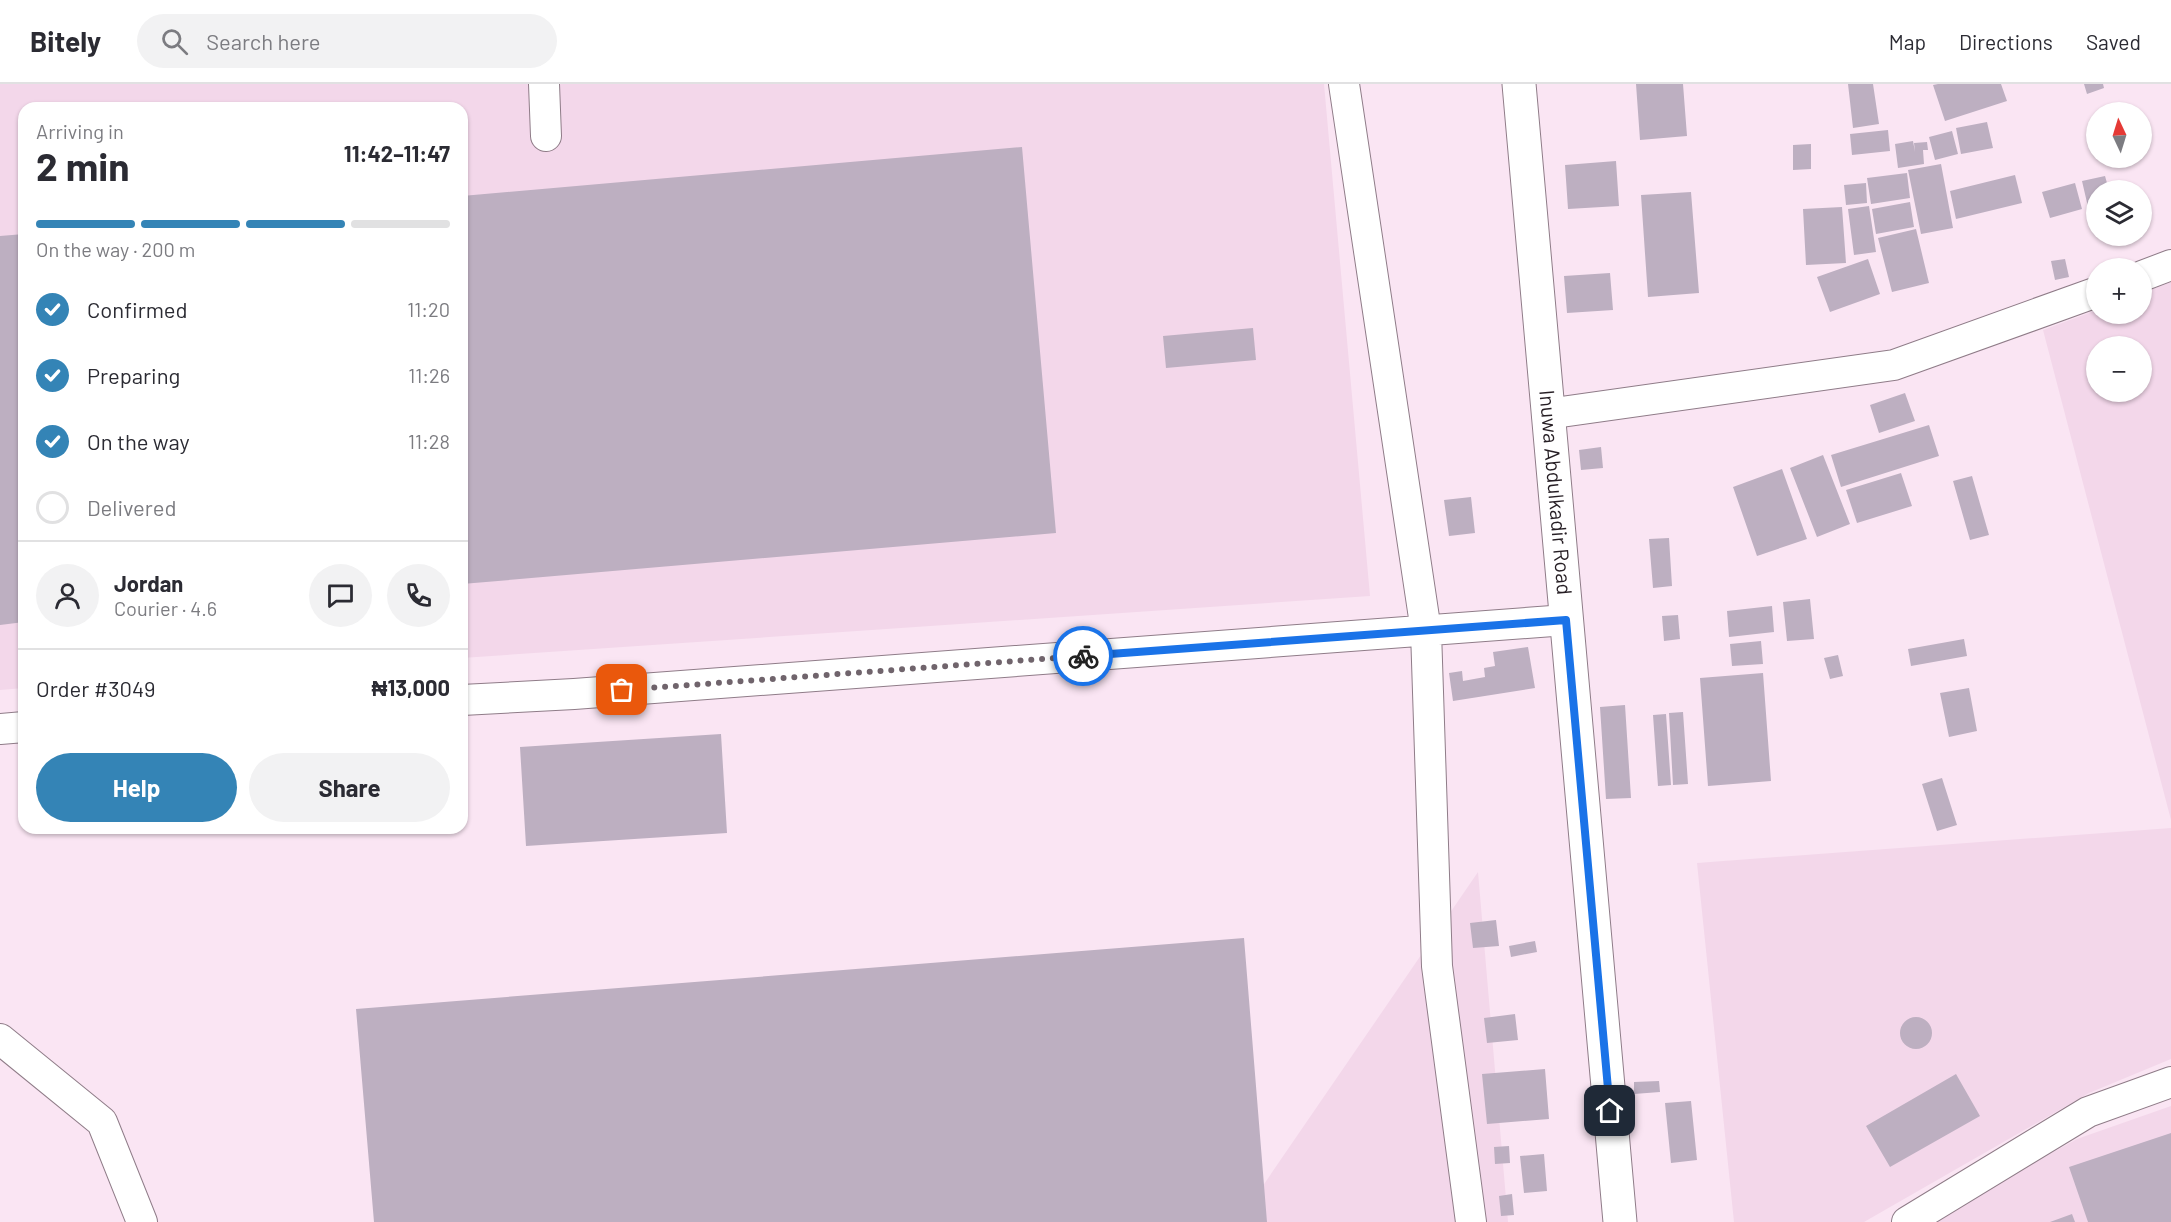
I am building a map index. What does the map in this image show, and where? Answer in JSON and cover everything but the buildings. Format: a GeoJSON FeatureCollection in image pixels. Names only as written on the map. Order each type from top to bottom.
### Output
{"type":"FeatureCollection","features":[{"type":"Feature","properties":{"kind":"main road","name":"Inuwa Abdulkadir Road"},"geometry":{"type":"LineString","coordinates":[[1519,84],[1620,1222]]}},
{"type":"Feature","properties":{"kind":"street"},"geometry":{"type":"LineString","coordinates":[[544,84],[546,136]]}},
{"type":"Feature","properties":{"kind":"street"},"geometry":{"type":"LineString","coordinates":[[1344,84],[1426,631],[1437,966],[1471,1222]]}},
{"type":"Feature","properties":{"kind":"street"},"geometry":{"type":"LineString","coordinates":[[2152,272],[2171,265]]}},
{"type":"Feature","properties":{"kind":"street"},"geometry":{"type":"LineString","coordinates":[[1547,414],[1894,365],[2086,296]]}},
{"type":"Feature","properties":{"kind":"street"},"geometry":{"type":"LineString","coordinates":[[468,700],[574,694],[1566,620]]}},
{"type":"Feature","properties":{"kind":"street"},"geometry":{"type":"LineString","coordinates":[[0,729],[18,728]]}},
{"type":"Feature","properties":{"kind":"street"},"geometry":{"type":"LineString","coordinates":[[0,1039],[16,1055],[102,1122],[141,1222]]}},
{"type":"Feature","properties":{"kind":"street"},"geometry":{"type":"LineString","coordinates":[[1907,1222],[2088,1112],[2171,1082]]}},
{"type":"Feature","properties":{"kind":"shaded area"},"geometry":{"type":"Polygon","coordinates":[[[0,84],[1324,84],[1370,596],[468,658],[468,102],[18,102],[18,688],[0,690],[0,84]]]}},
{"type":"Feature","properties":{"kind":"shaded area"},"geometry":{"type":"Polygon","coordinates":[[[2171,282],[2171,820],[2043,330],[2086,314],[2086,324],[2152,324],[2152,289],[2171,282]]]}},
{"type":"Feature","properties":{"kind":"shaded area"},"geometry":{"type":"Polygon","coordinates":[[[2171,828],[2171,1059],[2089,1093],[1864,1222],[1734,1222],[1697,863],[2171,828]]]}},
{"type":"Feature","properties":{"kind":"shaded area"},"geometry":{"type":"Polygon","coordinates":[[[1478,872],[1508,1222],[1238,1222],[1478,872]]]}},
{"type":"Feature","properties":{"kind":"shaded area"},"geometry":{"type":"Polygon","coordinates":[[[2171,1106],[2171,1222],[1926,1222],[2077,1139],[2171,1106]]]}},
{"type":"Feature","properties":{"kind":"way so far"},"geometry":{"type":"LineString","coordinates":[[622,690],[1083,656]]}},
{"type":"Feature","properties":{"kind":"route"},"geometry":{"type":"LineString","coordinates":[[1083,656],[1566,620],[1610,1111]]}}]}
